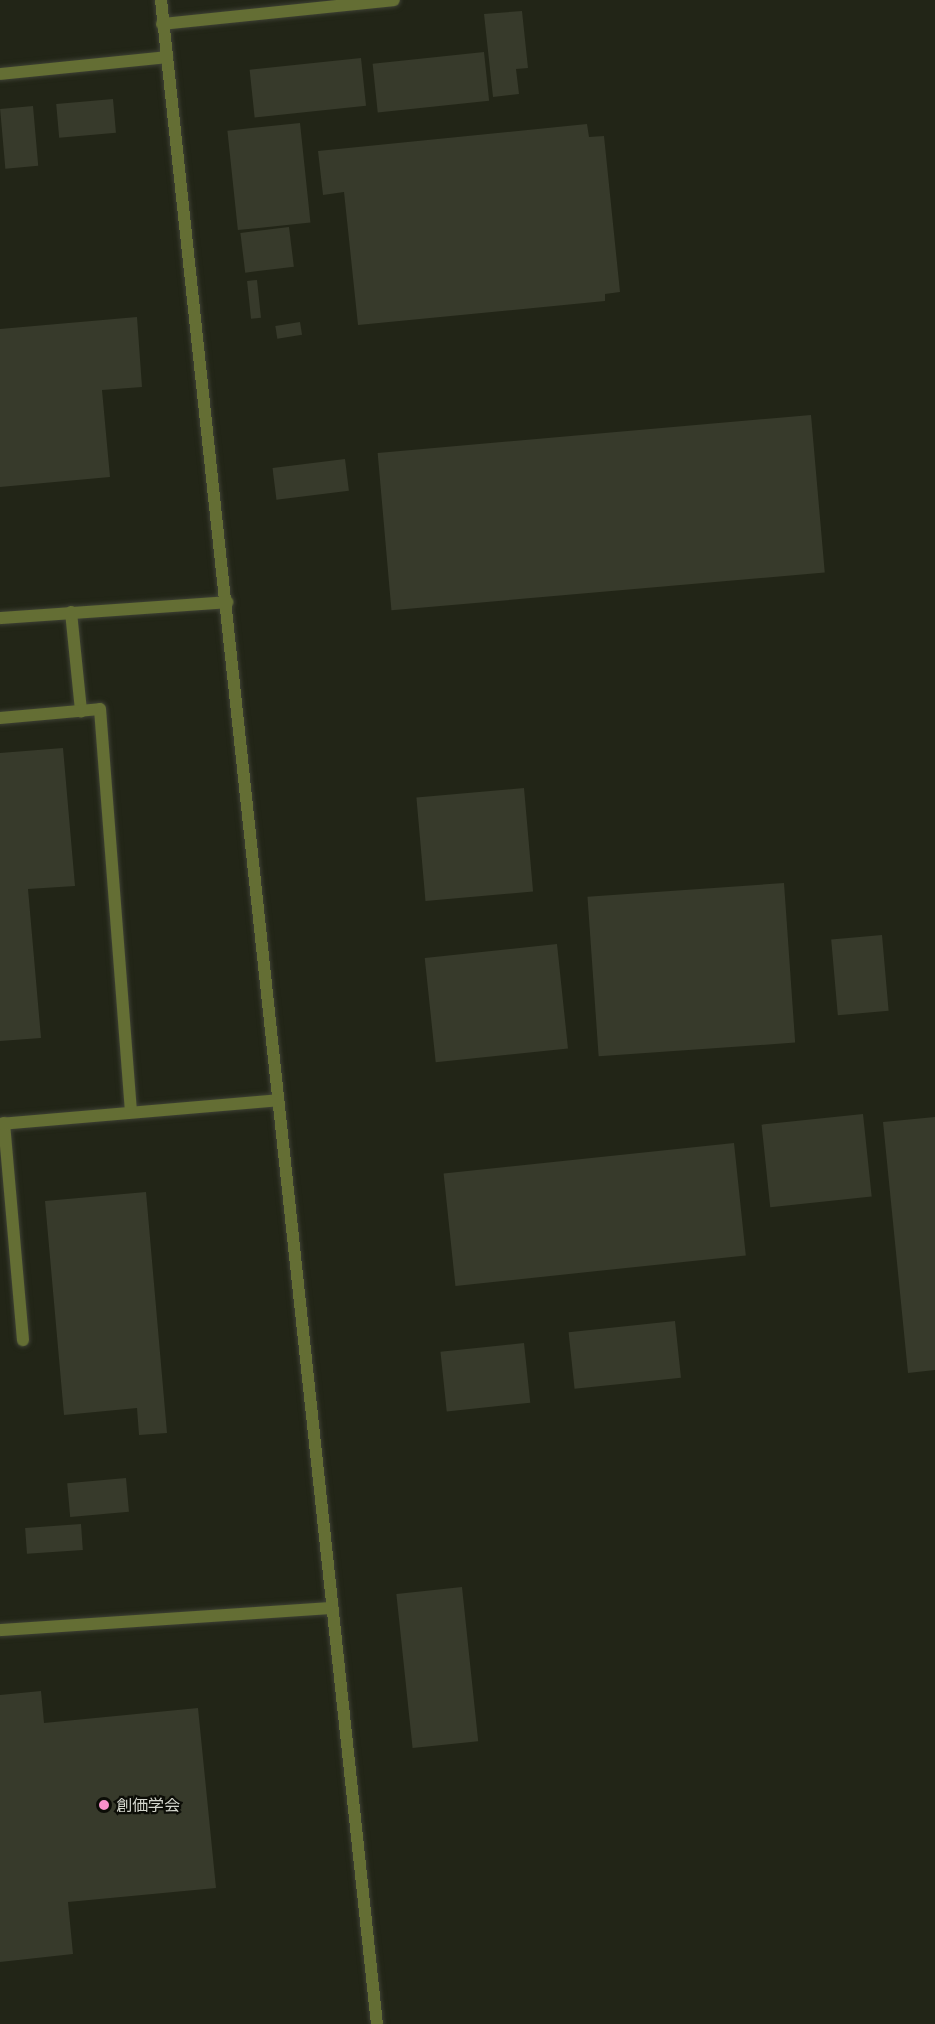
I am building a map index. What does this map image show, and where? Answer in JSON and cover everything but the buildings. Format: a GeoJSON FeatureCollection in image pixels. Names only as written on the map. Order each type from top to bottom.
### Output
{"type":"FeatureCollection","features":[{"type":"Feature","properties":{"kind":"street"},"geometry":{"type":"LineString","coordinates":[[161,0],[377,2024]]}},
{"type":"Feature","properties":{"kind":"street"},"geometry":{"type":"LineString","coordinates":[[162,24],[394,0]]}},
{"type":"Feature","properties":{"kind":"street"},"geometry":{"type":"LineString","coordinates":[[0,74],[167,57]]}},
{"type":"Feature","properties":{"kind":"street"},"geometry":{"type":"LineString","coordinates":[[0,618],[227,602]]}},
{"type":"Feature","properties":{"kind":"street"},"geometry":{"type":"LineString","coordinates":[[71,612],[81,711]]}},
{"type":"Feature","properties":{"kind":"street"},"geometry":{"type":"LineString","coordinates":[[0,718],[100,709],[131,1113]]}},
{"type":"Feature","properties":{"kind":"street"},"geometry":{"type":"LineString","coordinates":[[23,1340],[2,1123],[278,1101]]}},
{"type":"Feature","properties":{"kind":"street"},"geometry":{"type":"LineString","coordinates":[[0,1630],[332,1608]]}},
{"type":"Feature","properties":{"kind":"place","name":"創価学会"},"geometry":{"type":"Point","coordinates":[104,1805]}}]}
